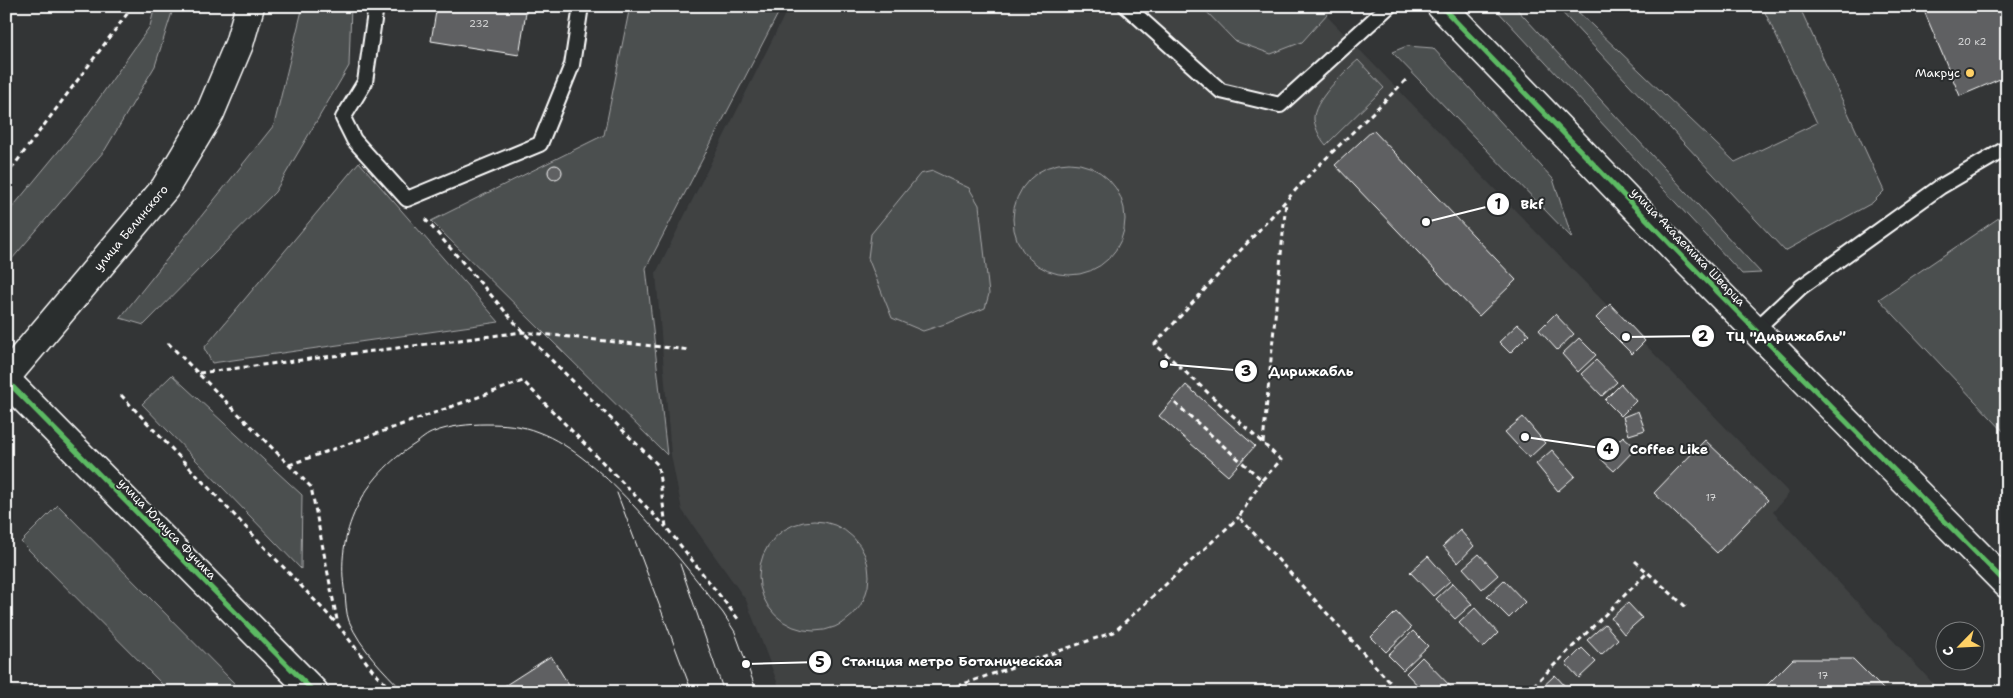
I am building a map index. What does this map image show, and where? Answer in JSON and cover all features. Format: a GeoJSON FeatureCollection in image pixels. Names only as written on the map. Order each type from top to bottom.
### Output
{"type":"FeatureCollection","features":[{"type":"Feature","properties":{"kind":"street","name":"улица Белинского"},"geometry":{"type":"LineString","coordinates":[[6,378],[166,188],[210,113],[239,44],[250,6]]}},
{"type":"Feature","properties":{"kind":"street","name":"улица Академика Шварца"},"geometry":{"type":"LineString","coordinates":[[1441,6],[1755,330],[2007,584]]}},
{"type":"Feature","properties":{"kind":"street","name":"улица Юлиуса Фучика"},"geometry":{"type":"LineString","coordinates":[[6,378],[314,692]]}},
{"type":"Feature","properties":{"kind":"lane"},"geometry":{"type":"LineString","coordinates":[[376,6],[365,82],[343,118],[354,140],[407,199],[540,144],[572,65],[581,6]]}},
{"type":"Feature","properties":{"kind":"lane"},"geometry":{"type":"LineString","coordinates":[[1126,6],[1221,91],[1280,106],[1389,6]]}},
{"type":"Feature","properties":{"kind":"lane"},"geometry":{"type":"LineString","coordinates":[[1755,330],[1801,287],[1940,187],[2007,148]]}},
{"type":"Feature","properties":{"kind":"path"},"geometry":{"type":"LineString","coordinates":[[6,176],[132,8],[124,6]]}},
{"type":"Feature","properties":{"kind":"path"},"geometry":{"type":"LineString","coordinates":[[940,692],[1114,632],[1239,517],[1262,480],[1281,460],[1155,344],[1313,171],[1406,80]]}},
{"type":"Feature","properties":{"kind":"path"},"geometry":{"type":"LineString","coordinates":[[407,199],[522,332],[658,465],[666,527]]}},
{"type":"Feature","properties":{"kind":"path"},"geometry":{"type":"LineString","coordinates":[[1263,443],[1286,201]]}},
{"type":"Feature","properties":{"kind":"path"},"geometry":{"type":"LineString","coordinates":[[199,373],[522,332],[690,350]]}},
{"type":"Feature","properties":{"kind":"path"},"geometry":{"type":"LineString","coordinates":[[168,343],[311,487],[338,625]]}},
{"type":"Feature","properties":{"kind":"path"},"geometry":{"type":"LineString","coordinates":[[290,465],[523,381],[666,527],[739,620]]}},
{"type":"Feature","properties":{"kind":"path"},"geometry":{"type":"LineString","coordinates":[[120,395],[338,625],[374,672],[394,692]]}},
{"type":"Feature","properties":{"kind":"path"},"geometry":{"type":"LineString","coordinates":[[1175,402],[1262,480]]}},
{"type":"Feature","properties":{"kind":"path"},"geometry":{"type":"LineString","coordinates":[[1239,517],[1399,692]]}},
{"type":"Feature","properties":{"kind":"path"},"geometry":{"type":"LineString","coordinates":[[1635,561],[1686,607]]}},
{"type":"Feature","properties":{"kind":"path"},"geometry":{"type":"LineString","coordinates":[[1527,692],[1647,573]]}},
{"type":"Feature","properties":{"kind":"shaded area"},"geometry":{"type":"Polygon","coordinates":[[[155,6],[174,6],[155,66],[105,150],[6,266],[6,215],[81,124],[150,26],[155,6]]]}},
{"type":"Feature","properties":{"kind":"shaded area"},"geometry":{"type":"Polygon","coordinates":[[[303,6],[351,6],[349,66],[275,192],[144,325],[120,318],[274,125],[303,6]]]}},
{"type":"Feature","properties":{"kind":"shaded area"},"geometry":{"type":"Polygon","coordinates":[[[630,6],[782,6],[646,268],[667,455],[431,221],[604,135],[630,6]]]}},
{"type":"Feature","properties":{"kind":"shaded area"},"geometry":{"type":"Polygon","coordinates":[[[789,6],[1317,6],[1789,493],[1773,512],[1941,692],[781,692],[746,600],[682,510],[671,455],[656,273],[789,6]]]}},
{"type":"Feature","properties":{"kind":"shaded area"},"geometry":{"type":"Polygon","coordinates":[[[1201,6],[1321,6],[1328,13],[1302,42],[1271,54],[1235,41],[1201,6]]]}},
{"type":"Feature","properties":{"kind":"shaded area"},"geometry":{"type":"Polygon","coordinates":[[[1493,6],[1514,6],[1761,273],[1742,274],[1493,6]]]}},
{"type":"Feature","properties":{"kind":"shaded area"},"geometry":{"type":"Polygon","coordinates":[[[1556,6],[1572,6],[1735,162],[1817,123],[1762,6],[1799,6],[1884,191],[1872,203],[1785,251],[1556,6]]]}},
{"type":"Feature","properties":{"kind":"shaded area"},"geometry":{"type":"Polygon","coordinates":[[[1407,46],[1433,48],[1553,179],[1572,238],[1392,52],[1407,46]]]}},
{"type":"Feature","properties":{"kind":"shaded area"},"geometry":{"type":"Polygon","coordinates":[[[1358,60],[1384,88],[1326,145],[1320,137],[1314,120],[1318,105],[1330,87],[1358,60]]]}},
{"type":"Feature","properties":{"kind":"shaded area"},"geometry":{"type":"Polygon","coordinates":[[[359,162],[499,322],[212,363],[204,348],[359,162]]]}},
{"type":"Feature","properties":{"kind":"shaded area"},"geometry":{"type":"Polygon","coordinates":[[[1069,163],[1091,167],[1109,179],[1121,197],[1125,219],[1121,241],[1109,259],[1091,271],[1069,275],[1047,271],[1029,259],[1017,241],[1013,219],[1017,197],[1029,179],[1047,167],[1069,163]]]}},
{"type":"Feature","properties":{"kind":"shaded area"},"geometry":{"type":"Polygon","coordinates":[[[933,171],[969,188],[979,205],[989,294],[985,308],[923,331],[892,318],[868,258],[871,234],[920,174],[933,171]]]}},
{"type":"Feature","properties":{"kind":"shaded area"},"geometry":{"type":"Polygon","coordinates":[[[2007,210],[2007,435],[1879,299],[2006,213],[2007,210]]]}},
{"type":"Feature","properties":{"kind":"shaded area"},"geometry":{"type":"Polygon","coordinates":[[[172,375],[302,495],[301,569],[142,404],[172,375]]]}},
{"type":"Feature","properties":{"kind":"shaded area"},"geometry":{"type":"Polygon","coordinates":[[[58,505],[243,692],[170,692],[21,542],[58,505]]]}},
{"type":"Feature","properties":{"kind":"shaded area"},"geometry":{"type":"Polygon","coordinates":[[[814,521],[835,525],[853,537],[865,555],[869,576],[865,597],[853,615],[835,627],[814,631],[793,627],[775,615],[763,597],[759,576],[763,555],[775,537],[793,525],[814,521]]]}},
{"type":"Feature","properties":{"kind":"building"},"geometry":{"type":"Polygon","coordinates":[[[437,6],[527,6],[519,55],[431,41],[437,6]]]}},
{"type":"Feature","properties":{"kind":"building"},"geometry":{"type":"Polygon","coordinates":[[[1922,6],[2007,6],[2007,76],[1960,96],[1922,6]]]}},
{"type":"Feature","properties":{"kind":"building"},"geometry":{"type":"Polygon","coordinates":[[[1373,130],[1516,280],[1479,316],[1335,165],[1373,130]]]}},
{"type":"Feature","properties":{"kind":"building"},"geometry":{"type":"Polygon","coordinates":[[[555,165],[560,167],[562,172],[560,177],[555,179],[550,177],[548,172],[550,167],[555,165]]]}},
{"type":"Feature","properties":{"kind":"building"},"geometry":{"type":"Polygon","coordinates":[[[1610,304],[1645,341],[1632,354],[1596,318],[1610,304]]]}},
{"type":"Feature","properties":{"kind":"building"},"geometry":{"type":"Polygon","coordinates":[[[1555,314],[1574,334],[1557,350],[1539,330],[1555,314]]]}},
{"type":"Feature","properties":{"kind":"building"},"geometry":{"type":"Polygon","coordinates":[[[1518,324],[1529,334],[1510,353],[1499,342],[1518,324]]]}},
{"type":"Feature","properties":{"kind":"building"},"geometry":{"type":"Polygon","coordinates":[[[1579,338],[1596,355],[1578,372],[1562,354],[1579,338]]]}},
{"type":"Feature","properties":{"kind":"building"},"geometry":{"type":"Polygon","coordinates":[[[1596,360],[1617,382],[1602,396],[1581,374],[1596,360]]]}},
{"type":"Feature","properties":{"kind":"building"},"geometry":{"type":"Polygon","coordinates":[[[1621,384],[1636,401],[1621,416],[1605,400],[1621,384]]]}},
{"type":"Feature","properties":{"kind":"building"},"geometry":{"type":"Polygon","coordinates":[[[1186,385],[1255,446],[1228,476],[1159,416],[1186,385]]]}},
{"type":"Feature","properties":{"kind":"building"},"geometry":{"type":"Polygon","coordinates":[[[1638,411],[1645,430],[1629,435],[1623,417],[1638,411]]]}},
{"type":"Feature","properties":{"kind":"building"},"geometry":{"type":"Polygon","coordinates":[[[1523,417],[1545,443],[1529,458],[1505,432],[1523,417]]]}},
{"type":"Feature","properties":{"kind":"building"},"geometry":{"type":"Polygon","coordinates":[[[1623,436],[1636,448],[1614,471],[1601,459],[1623,436]]]}},
{"type":"Feature","properties":{"kind":"building"},"geometry":{"type":"Polygon","coordinates":[[[1705,440],[1768,500],[1717,553],[1654,493],[1705,440]]]}},
{"type":"Feature","properties":{"kind":"building"},"geometry":{"type":"Polygon","coordinates":[[[1552,450],[1575,476],[1558,491],[1536,464],[1552,450]]]}},
{"type":"Feature","properties":{"kind":"building"},"geometry":{"type":"Polygon","coordinates":[[[1460,530],[1474,546],[1458,563],[1443,546],[1460,530]]]}},
{"type":"Feature","properties":{"kind":"building"},"geometry":{"type":"Polygon","coordinates":[[[1479,554],[1498,575],[1482,589],[1463,568],[1479,554]]]}},
{"type":"Feature","properties":{"kind":"building"},"geometry":{"type":"Polygon","coordinates":[[[1428,556],[1450,581],[1433,596],[1410,572],[1428,556]]]}},
{"type":"Feature","properties":{"kind":"building"},"geometry":{"type":"Polygon","coordinates":[[[1504,580],[1525,602],[1509,618],[1487,596],[1504,580]]]}},
{"type":"Feature","properties":{"kind":"building"},"geometry":{"type":"Polygon","coordinates":[[[1453,583],[1472,604],[1455,619],[1436,599],[1453,583]]]}},
{"type":"Feature","properties":{"kind":"building"},"geometry":{"type":"Polygon","coordinates":[[[1628,603],[1642,618],[1624,634],[1611,618],[1628,603]]]}},
{"type":"Feature","properties":{"kind":"building"},"geometry":{"type":"Polygon","coordinates":[[[1475,608],[1498,633],[1483,648],[1459,623],[1475,608]]]}},
{"type":"Feature","properties":{"kind":"building"},"geometry":{"type":"Polygon","coordinates":[[[1396,612],[1411,628],[1386,652],[1371,637],[1396,612]]]}},
{"type":"Feature","properties":{"kind":"building"},"geometry":{"type":"Polygon","coordinates":[[[1605,624],[1618,639],[1601,655],[1587,640],[1605,624]]]}},
{"type":"Feature","properties":{"kind":"building"},"geometry":{"type":"Polygon","coordinates":[[[1413,631],[1428,646],[1403,670],[1388,655],[1413,631]]]}},
{"type":"Feature","properties":{"kind":"building"},"geometry":{"type":"Polygon","coordinates":[[[1582,648],[1596,662],[1579,678],[1566,664],[1582,648]]]}},
{"type":"Feature","properties":{"kind":"building"},"geometry":{"type":"Polygon","coordinates":[[[551,656],[573,692],[500,692],[498,690],[551,656]]]}},
{"type":"Feature","properties":{"kind":"building"},"geometry":{"type":"Polygon","coordinates":[[[1422,657],[1456,692],[1424,692],[1406,673],[1422,657]]]}},
{"type":"Feature","properties":{"kind":"building"},"geometry":{"type":"Polygon","coordinates":[[[1793,659],[1853,659],[1886,692],[1760,692],[1793,659]]]}},
{"type":"Feature","properties":{"kind":"building"},"geometry":{"type":"Polygon","coordinates":[[[1555,675],[1565,686],[1559,692],[1537,692],[1555,675]]]}},
{"type":"Feature","properties":{"kind":"tram line"},"geometry":{"type":"LineString","coordinates":[[404,692],[366,650],[349,621],[343,571],[344,549],[349,528],[356,508],[367,490],[397,457],[431,433],[453,427],[486,424],[512,425],[538,432],[563,444],[614,485],[662,538],[723,613],[735,632],[757,692]]}},
{"type":"Feature","properties":{"kind":"tram line"},"geometry":{"type":"LineString","coordinates":[[617,493],[692,692]]}},
{"type":"Feature","properties":{"kind":"tram line"},"geometry":{"type":"LineString","coordinates":[[680,564],[724,692]]}},
{"type":"Feature","properties":{"kind":"cycle path"},"geometry":{"type":"LineString","coordinates":[[1441,6],[1685,259],[2007,584]]}},
{"type":"Feature","properties":{"kind":"cycle path"},"geometry":{"type":"LineString","coordinates":[[6,380],[314,692]]}},
{"type":"Feature","properties":{"kind":"place","name":"Макрус"},"geometry":{"type":"Point","coordinates":[1970,73]}},
{"type":"Feature","properties":{"kind":"place","name":"Bkf"},"geometry":{"type":"Point","coordinates":[1426,222]}},
{"type":"Feature","properties":{"kind":"place","name":"ТЦ \"Дирижабль\""},"geometry":{"type":"Point","coordinates":[1626,337]}},
{"type":"Feature","properties":{"kind":"place","name":"Дирижабль"},"geometry":{"type":"Point","coordinates":[1164,364]}},
{"type":"Feature","properties":{"kind":"place","name":"Coffee Like"},"geometry":{"type":"Point","coordinates":[1525,437]}},
{"type":"Feature","properties":{"kind":"place","name":"Станция метро Ботаническая"},"geometry":{"type":"Point","coordinates":[746,664]}}]}
